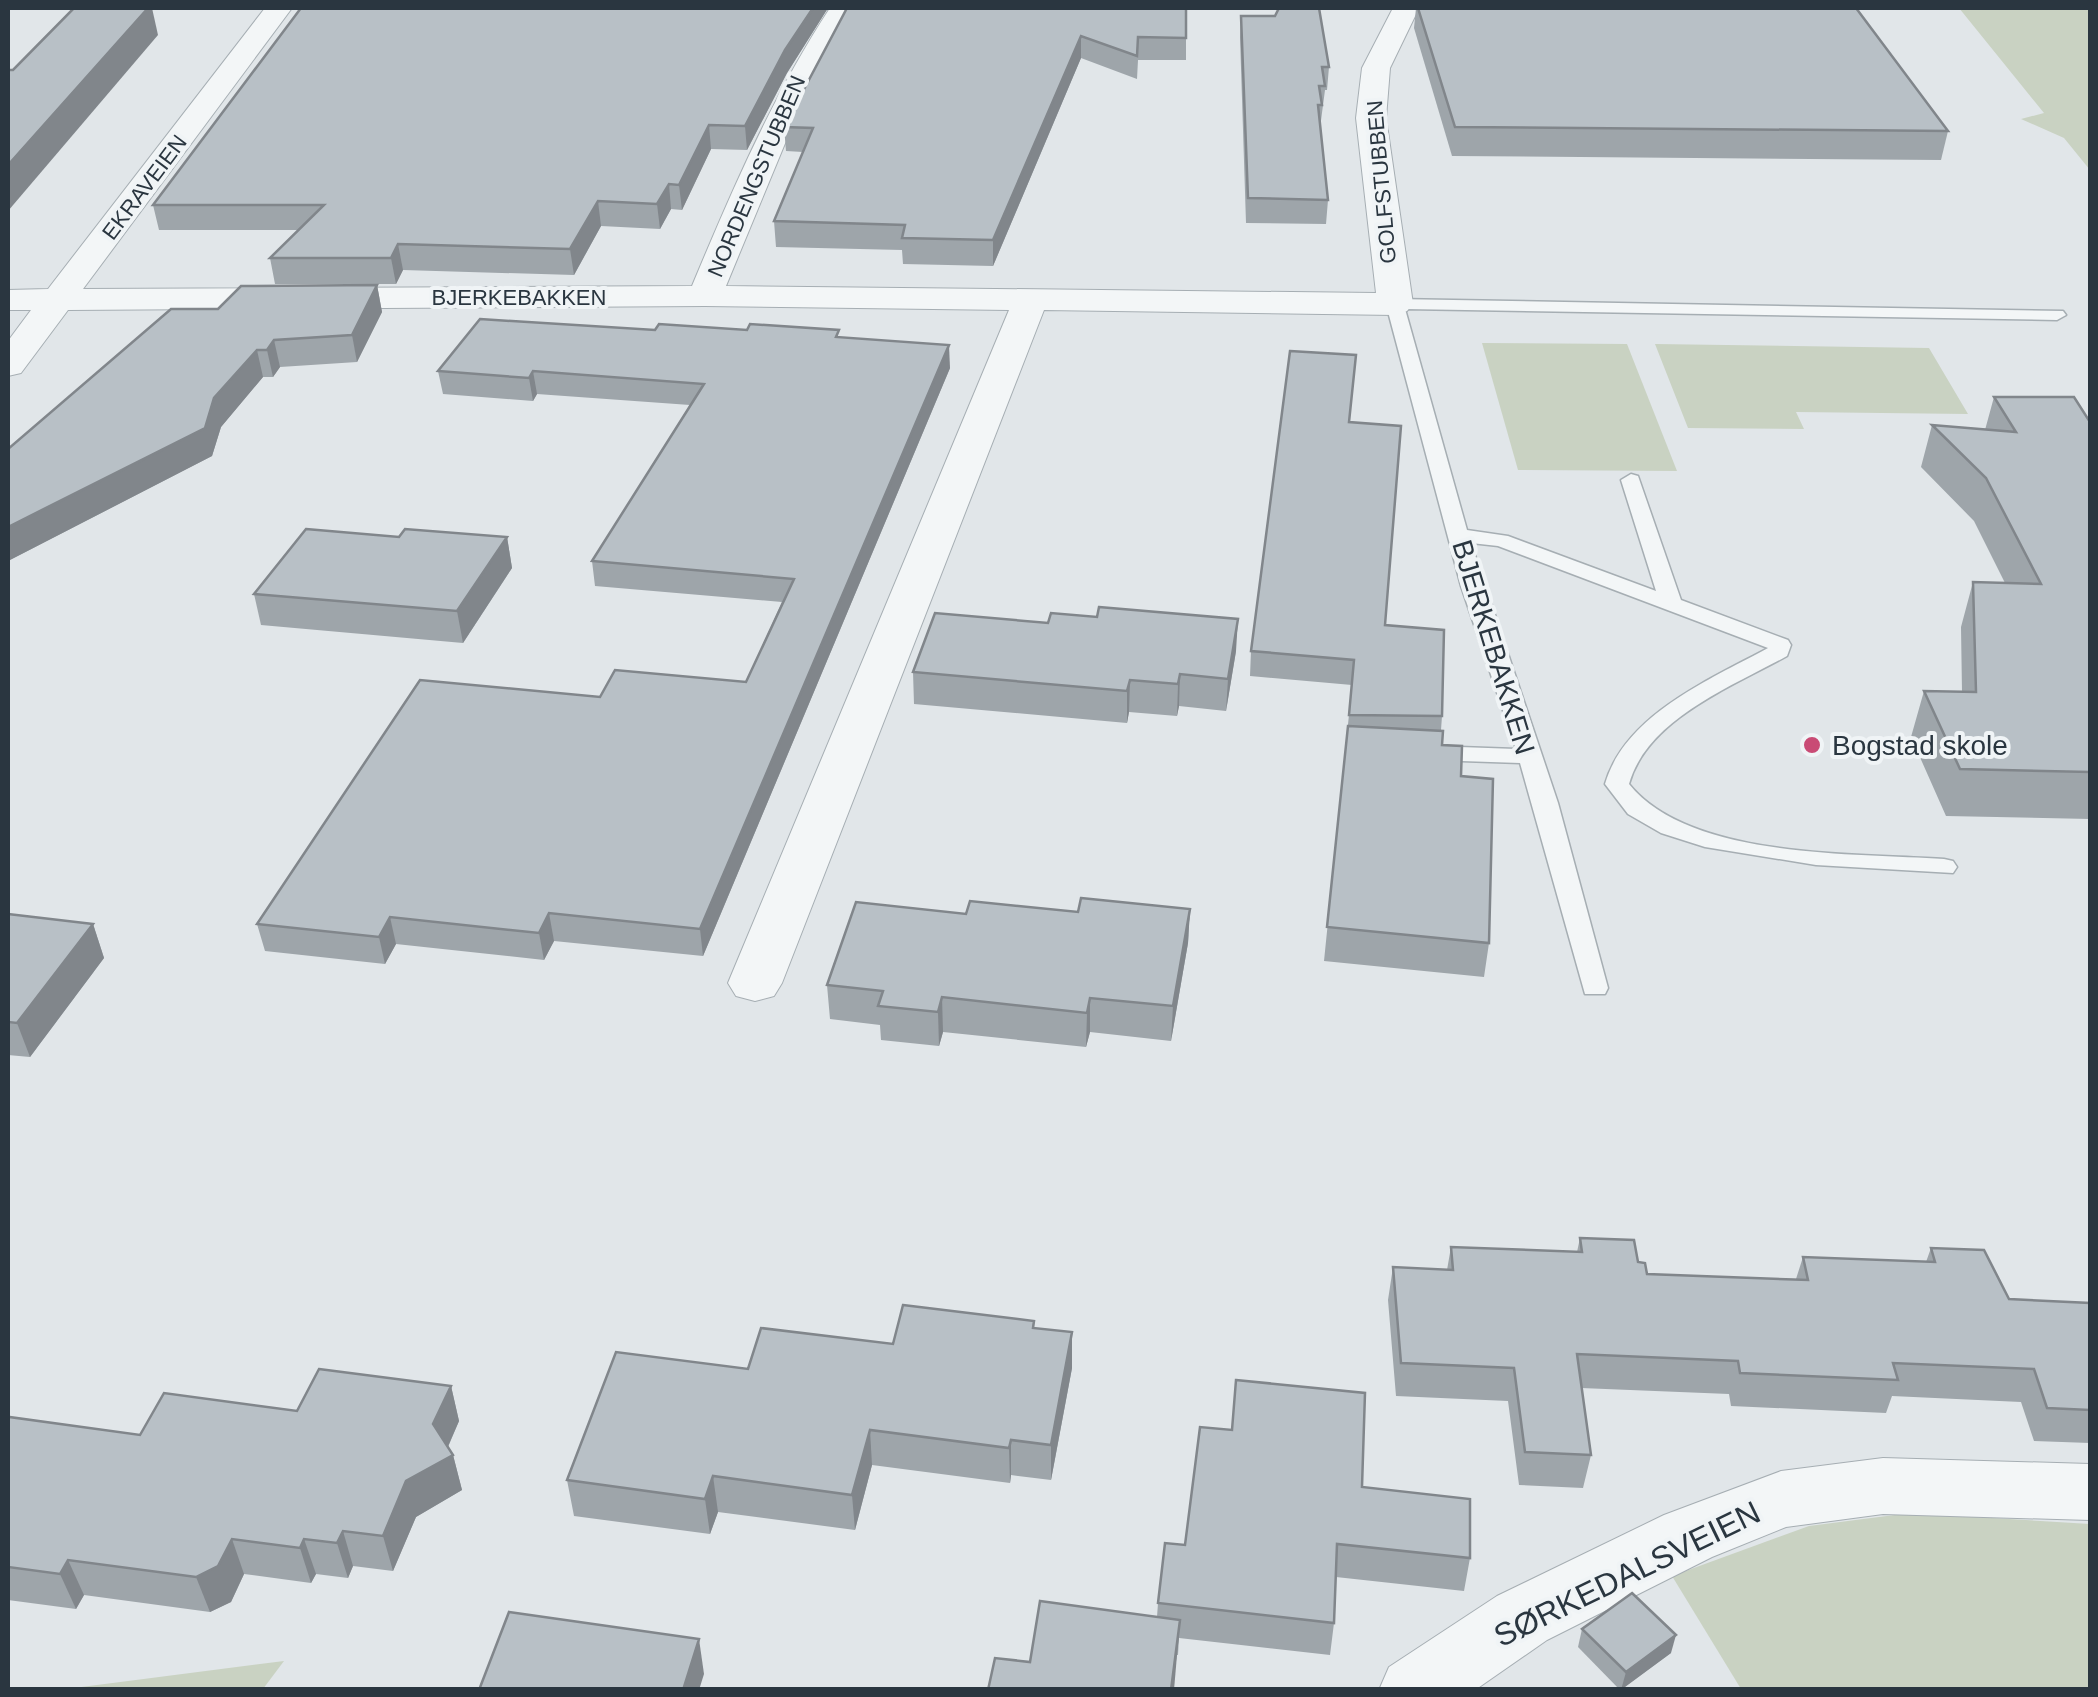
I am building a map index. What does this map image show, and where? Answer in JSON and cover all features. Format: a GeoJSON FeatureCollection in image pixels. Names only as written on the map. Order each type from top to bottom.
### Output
{"type":"FeatureCollection","features":[{"type":"Feature","properties":{"kind":"street","name":"EKRAVEIEN"},"geometry":{"type":"LineString","coordinates":[[8,366],[279,8]]}},
{"type":"Feature","properties":{"kind":"street","name":"NORDENGSTUBBEN"},"geometry":{"type":"LineString","coordinates":[[705,296],[778,115],[802,68],[843,8]]}},
{"type":"Feature","properties":{"kind":"street","name":"GOLFSTUBBEN"},"geometry":{"type":"LineString","coordinates":[[1395,304],[1371,118],[1376,68],[1406,8]]}},
{"type":"Feature","properties":{"kind":"street","name":"BJERKEBAKKEN"},"geometry":{"type":"LineString","coordinates":[[8,300],[705,296],[1395,304]]}},
{"type":"Feature","properties":{"kind":"street"},"geometry":{"type":"LineString","coordinates":[[755,983],[1030,301]]}},
{"type":"Feature","properties":{"kind":"street","name":"SØRKEDALSVEIEN"},"geometry":{"type":"LineString","coordinates":[[1415,1690],[1522,1618],[1688,1536],[1781,1499],[1883,1486],[2090,1492]]}},
{"type":"Feature","properties":{"kind":"lane","name":"BJERKEBAKKEN"},"geometry":{"type":"LineString","coordinates":[[1595,988],[1546,802],[1527,756],[1460,536],[1395,304],[2057,315]]}},
{"type":"Feature","properties":{"kind":"lane"},"geometry":{"type":"LineString","coordinates":[[1631,480],[1670,602]]}},
{"type":"Feature","properties":{"kind":"lane"},"geometry":{"type":"LineString","coordinates":[[1460,536],[1501,540],[1777,641],[1779,651],[1697,698],[1635,746],[1618,769],[1617,784],[1629,804],[1667,829],[1709,841],[1944,867]]}},
{"type":"Feature","properties":{"kind":"lane"},"geometry":{"type":"LineString","coordinates":[[1410,752],[1527,756]]}},
{"type":"Feature","properties":{"kind":"green space"},"geometry":{"type":"Polygon","coordinates":[[[1959,8],[2090,8],[2090,170],[2064,138],[2021,119],[2044,113],[1959,8]]]}},
{"type":"Feature","properties":{"kind":"green space"},"geometry":{"type":"Polygon","coordinates":[[[1482,343],[1627,344],[1677,471],[1518,470],[1482,343]]]}},
{"type":"Feature","properties":{"kind":"green space"},"geometry":{"type":"Polygon","coordinates":[[[1655,344],[1929,348],[1968,414],[1796,412],[1804,429],[1688,428],[1655,344]]]}},
{"type":"Feature","properties":{"kind":"green space"},"geometry":{"type":"Polygon","coordinates":[[[1910,1513],[2090,1524],[2090,1689],[1741,1689],[1672,1576],[1809,1526],[1910,1513]]]}},
{"type":"Feature","properties":{"kind":"green space"},"geometry":{"type":"Polygon","coordinates":[[[284,1661],[263,1689],[66,1689],[284,1661]]]}},
{"type":"Feature","properties":{"kind":"building"},"geometry":{"type":"Polygon","coordinates":[[[74,8],[148,8],[8,165],[8,70],[13,70],[74,8]]]}},
{"type":"Feature","properties":{"kind":"building"},"geometry":{"type":"Polygon","coordinates":[[[301,8],[813,8],[785,50],[745,126],[709,125],[679,185],[669,184],[657,204],[598,201],[570,249],[398,244],[391,258],[270,258],[324,205],[153,205],[301,8]]]}},
{"type":"Feature","properties":{"kind":"building"},"geometry":{"type":"Polygon","coordinates":[[[847,8],[1186,8],[1186,38],[1138,37],[1137,56],[1081,36],[993,240],[902,238],[905,225],[774,221],[813,128],[784,127],[847,8]]]}},
{"type":"Feature","properties":{"kind":"building"},"geometry":{"type":"Polygon","coordinates":[[[1279,8],[1319,8],[1329,67],[1322,67],[1325,86],[1319,86],[1322,105],[1318,105],[1328,200],[1248,198],[1241,16],[1275,16],[1279,8]]]}},
{"type":"Feature","properties":{"kind":"building"},"geometry":{"type":"Polygon","coordinates":[[[1418,8],[1856,8],[1948,131],[1455,127],[1418,8]]]}},
{"type":"Feature","properties":{"kind":"building"},"geometry":{"type":"Polygon","coordinates":[[[377,285],[352,335],[274,340],[267,350],[257,350],[214,398],[205,428],[8,527],[8,449],[171,309],[218,309],[241,286],[377,285]]]}},
{"type":"Feature","properties":{"kind":"building"},"geometry":{"type":"Polygon","coordinates":[[[480,319],[655,330],[659,324],[747,330],[750,324],[839,330],[836,337],[949,345],[700,929],[549,913],[539,933],[390,917],[379,937],[257,924],[420,680],[600,697],[615,670],[746,682],[794,579],[592,561],[704,384],[533,371],[529,378],[438,371],[480,319]]]}},
{"type":"Feature","properties":{"kind":"building"},"geometry":{"type":"Polygon","coordinates":[[[1290,351],[1356,355],[1349,422],[1401,426],[1385,625],[1444,630],[1442,716],[1349,715],[1354,660],[1251,651],[1290,351]]]}},
{"type":"Feature","properties":{"kind":"building"},"geometry":{"type":"Polygon","coordinates":[[[1994,397],[2074,397],[2090,422],[2090,772],[1960,769],[1924,691],[1976,692],[1973,582],[2041,584],[1986,478],[1932,425],[2016,432],[1994,397]]]}},
{"type":"Feature","properties":{"kind":"building"},"geometry":{"type":"Polygon","coordinates":[[[306,529],[399,537],[405,529],[507,537],[457,611],[254,594],[306,529]]]}},
{"type":"Feature","properties":{"kind":"building"},"geometry":{"type":"Polygon","coordinates":[[[1099,607],[1238,619],[1228,679],[1180,674],[1178,684],[1130,680],[1127,691],[913,672],[935,613],[1048,623],[1051,613],[1097,617],[1099,607]]]}},
{"type":"Feature","properties":{"kind":"building"},"geometry":{"type":"Polygon","coordinates":[[[1348,726],[1443,731],[1442,745],[1462,746],[1461,776],[1493,779],[1489,943],[1327,927],[1348,726]]]}},
{"type":"Feature","properties":{"kind":"building"},"geometry":{"type":"Polygon","coordinates":[[[1081,898],[1190,909],[1173,1006],[1090,998],[1087,1013],[942,997],[938,1012],[878,1006],[883,991],[827,985],[856,902],[966,914],[970,901],[1078,912],[1081,898]]]}},
{"type":"Feature","properties":{"kind":"building"},"geometry":{"type":"Polygon","coordinates":[[[8,914],[93,924],[17,1023],[8,1022],[8,914]]]}},
{"type":"Feature","properties":{"kind":"building"},"geometry":{"type":"Polygon","coordinates":[[[1580,1238],[1634,1240],[1638,1262],[1645,1263],[1647,1274],[1808,1280],[1803,1257],[1935,1262],[1931,1248],[1984,1250],[2009,1299],[2090,1303],[2090,1410],[2047,1408],[2034,1369],[1893,1363],[1898,1380],[1740,1373],[1738,1361],[1577,1354],[1591,1455],[1525,1452],[1514,1368],[1401,1363],[1393,1267],[1453,1270],[1451,1247],[1582,1252],[1580,1238]]]}},
{"type":"Feature","properties":{"kind":"building"},"geometry":{"type":"Polygon","coordinates":[[[903,1305],[1034,1321],[1033,1328],[1072,1332],[1051,1445],[1011,1440],[1009,1448],[870,1430],[852,1495],[713,1476],[705,1499],[567,1480],[616,1352],[748,1369],[761,1328],[893,1344],[903,1305]]]}},
{"type":"Feature","properties":{"kind":"building"},"geometry":{"type":"Polygon","coordinates":[[[319,1369],[451,1386],[433,1424],[453,1455],[406,1481],[383,1536],[343,1531],[337,1543],[304,1539],[300,1548],[232,1539],[218,1566],[196,1577],[68,1560],[60,1574],[8,1567],[9,1417],[140,1435],[164,1393],[297,1411],[319,1369]]]}},
{"type":"Feature","properties":{"kind":"building"},"geometry":{"type":"Polygon","coordinates":[[[1236,1380],[1365,1393],[1362,1487],[1470,1499],[1470,1558],[1337,1544],[1334,1623],[1158,1603],[1165,1543],[1185,1545],[1200,1427],[1232,1430],[1236,1380]]]}},
{"type":"Feature","properties":{"kind":"building"},"geometry":{"type":"Polygon","coordinates":[[[1632,1593],[1676,1635],[1626,1672],[1582,1629],[1632,1593]]]}},
{"type":"Feature","properties":{"kind":"building"},"geometry":{"type":"Polygon","coordinates":[[[1040,1601],[1180,1620],[1171,1690],[988,1690],[995,1658],[1030,1662],[1040,1601]]]}},
{"type":"Feature","properties":{"kind":"building"},"geometry":{"type":"Polygon","coordinates":[[[509,1612],[699,1639],[683,1690],[479,1690],[509,1612]]]}},
{"type":"Feature","properties":{"kind":"place","name":"Bogstad skole"},"geometry":{"type":"Point","coordinates":[1812,745]}}]}
